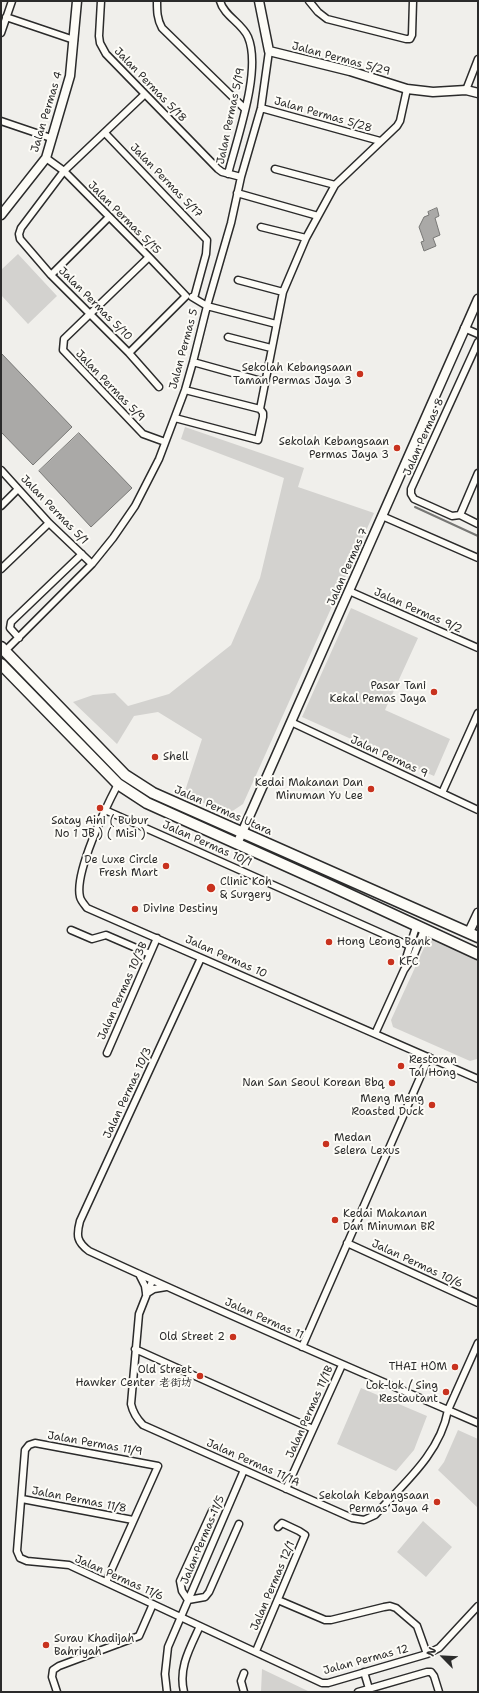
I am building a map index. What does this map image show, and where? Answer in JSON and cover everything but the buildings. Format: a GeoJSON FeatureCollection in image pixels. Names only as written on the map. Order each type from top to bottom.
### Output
{"type":"FeatureCollection","features":[{"type":"Feature","properties":{"kind":"main road","name":"Jalan Permas Utara"},"geometry":{"type":"LineString","coordinates":[[3,649],[125,775],[153,793],[474,934]]}},
{"type":"Feature","properties":{"kind":"main road"},"geometry":{"type":"LineString","coordinates":[[1,664],[118,784],[147,803],[478,954]]}},
{"type":"Feature","properties":{"kind":"main road"},"geometry":{"type":"LineString","coordinates":[[329,885],[327,878],[333,872]]}},
{"type":"Feature","properties":{"kind":"street"},"geometry":{"type":"LineString","coordinates":[[1,33],[12,1]]}},
{"type":"Feature","properties":{"kind":"street","name":"Jalan Permas 4"},"geometry":{"type":"LineString","coordinates":[[1,216],[46,158],[70,76],[77,1]]}},
{"type":"Feature","properties":{"kind":"street","name":"Jalan Permas 5/18"},"geometry":{"type":"LineString","coordinates":[[101,1],[100,43],[106,54],[218,169],[228,174],[241,177]]}},
{"type":"Feature","properties":{"kind":"street"},"geometry":{"type":"LineString","coordinates":[[158,1],[158,22],[162,28],[245,109]]}},
{"type":"Feature","properties":{"kind":"street","name":"Jalan Permas 5/19"},"geometry":{"type":"LineString","coordinates":[[220,1],[224,9],[247,35],[252,47],[251,78],[245,109],[228,174]]}},
{"type":"Feature","properties":{"kind":"street","name":"Jalan Permas 5"},"geometry":{"type":"LineString","coordinates":[[3,649],[19,638],[92,564],[113,538],[135,506],[150,480],[175,418],[186,390],[241,177],[261,108],[269,50],[259,1]]}},
{"type":"Feature","properties":{"kind":"street"},"geometry":{"type":"LineString","coordinates":[[309,1],[318,12],[327,19],[410,39],[412,35],[413,1]]}},
{"type":"Feature","properties":{"kind":"street"},"geometry":{"type":"LineString","coordinates":[[6,17],[74,40]]}},
{"type":"Feature","properties":{"kind":"street","name":"Jalan Permas 5/29"},"geometry":{"type":"LineString","coordinates":[[269,50],[350,71],[407,88],[432,92],[466,90],[478,93]]}},
{"type":"Feature","properties":{"kind":"street"},"geometry":{"type":"LineString","coordinates":[[466,90],[478,59]]}},
{"type":"Feature","properties":{"kind":"street"},"geometry":{"type":"LineString","coordinates":[[175,418],[258,440],[263,417],[260,409],[283,292],[306,238],[335,185],[380,141],[392,132],[400,121],[407,88]]}},
{"type":"Feature","properties":{"kind":"street"},"geometry":{"type":"LineString","coordinates":[[64,171],[145,94]]}},
{"type":"Feature","properties":{"kind":"street","name":"Jalan Permas 5/28"},"geometry":{"type":"LineString","coordinates":[[261,108],[380,141]]}},
{"type":"Feature","properties":{"kind":"street"},"geometry":{"type":"LineString","coordinates":[[1,121],[51,138]]}},
{"type":"Feature","properties":{"kind":"street","name":"Jalan Permas 5/17"},"geometry":{"type":"LineString","coordinates":[[105,133],[204,236],[208,245],[194,298]]}},
{"type":"Feature","properties":{"kind":"street","name":"Jalan Permas 5/15"},"geometry":{"type":"LineString","coordinates":[[46,158],[64,171],[186,296]]}},
{"type":"Feature","properties":{"kind":"street"},"geometry":{"type":"LineString","coordinates":[[275,169],[335,185]]}},
{"type":"Feature","properties":{"kind":"street","name":"Jalan Permas 5/10"},"geometry":{"type":"LineString","coordinates":[[64,171],[21,228],[19,234],[24,243],[51,275],[129,353],[159,387]]}},
{"type":"Feature","properties":{"kind":"street"},"geometry":{"type":"LineString","coordinates":[[237,194],[318,216]]}},
{"type":"Feature","properties":{"kind":"street"},"geometry":{"type":"LineString","coordinates":[[51,275],[109,217]]}},
{"type":"Feature","properties":{"kind":"street"},"geometry":{"type":"LineString","coordinates":[[261,227],[306,238]]}},
{"type":"Feature","properties":{"kind":"street","name":"Jalan Permas 5/9"},"geometry":{"type":"LineString","coordinates":[[149,257],[64,339],[63,350],[143,434],[165,442]]}},
{"type":"Feature","properties":{"kind":"street"},"geometry":{"type":"LineString","coordinates":[[238,280],[283,292]]}},
{"type":"Feature","properties":{"kind":"street"},"geometry":{"type":"LineString","coordinates":[[129,353],[186,296],[194,298],[207,306],[276,324]]}},
{"type":"Feature","properties":{"kind":"street","name":"Jalan Permas 7"},"geometry":{"type":"LineString","coordinates":[[237,844],[478,299]]}},
{"type":"Feature","properties":{"kind":"street"},"geometry":{"type":"LineString","coordinates":[[464,328],[478,334]]}},
{"type":"Feature","properties":{"kind":"street"},"geometry":{"type":"LineString","coordinates":[[228,337],[271,348]]}},
{"type":"Feature","properties":{"kind":"street","name":"Jalan Permas 8"},"geometry":{"type":"LineString","coordinates":[[478,342],[410,494],[414,499],[452,516],[460,516],[478,524]]}},
{"type":"Feature","properties":{"kind":"street"},"geometry":{"type":"LineString","coordinates":[[193,362],[265,382]]}},
{"type":"Feature","properties":{"kind":"street"},"geometry":{"type":"LineString","coordinates":[[186,390],[260,409]]}},
{"type":"Feature","properties":{"kind":"street","name":"Jalan Permas 5/1"},"geometry":{"type":"LineString","coordinates":[[1,470],[50,523],[92,564]]}},
{"type":"Feature","properties":{"kind":"street"},"geometry":{"type":"LineString","coordinates":[[460,516],[478,473]]}},
{"type":"Feature","properties":{"kind":"street"},"geometry":{"type":"LineString","coordinates":[[1,506],[18,489]]}},
{"type":"Feature","properties":{"kind":"street"},"geometry":{"type":"LineString","coordinates":[[382,516],[478,558]]}},
{"type":"Feature","properties":{"kind":"street"},"geometry":{"type":"LineString","coordinates":[[1,569],[50,523]]}},
{"type":"Feature","properties":{"kind":"street"},"geometry":{"type":"LineString","coordinates":[[19,638],[10,628],[11,622],[82,554]]}},
{"type":"Feature","properties":{"kind":"street","name":"Jalan Permas 9/2"},"geometry":{"type":"LineString","coordinates":[[349,591],[478,648]]}},
{"type":"Feature","properties":{"kind":"street"},"geometry":{"type":"LineString","coordinates":[[442,793],[478,713]]}},
{"type":"Feature","properties":{"kind":"street","name":"Jalan Permas 9"},"geometry":{"type":"LineString","coordinates":[[291,722],[478,810]]}},
{"type":"Feature","properties":{"kind":"street","name":"Jalan Permas 10"},"geometry":{"type":"LineString","coordinates":[[118,784],[105,810],[87,855],[79,886],[80,898],[87,908],[477,1077]]}},
{"type":"Feature","properties":{"kind":"street","name":"Jalan Permas 10/1"},"geometry":{"type":"LineString","coordinates":[[105,810],[410,946]]}},
{"type":"Feature","properties":{"kind":"street"},"geometry":{"type":"LineString","coordinates":[[474,934],[478,913]]}},
{"type":"Feature","properties":{"kind":"street"},"geometry":{"type":"LineString","coordinates":[[404,970],[410,946],[420,928]]}},
{"type":"Feature","properties":{"kind":"street"},"geometry":{"type":"LineString","coordinates":[[375,1034],[404,970],[413,957],[420,928]]}},
{"type":"Feature","properties":{"kind":"street"},"geometry":{"type":"LineString","coordinates":[[71,930],[92,939],[106,935],[150,954]]}},
{"type":"Feature","properties":{"kind":"street","name":"Jalan Permas 10/3B"},"geometry":{"type":"LineString","coordinates":[[107,1053],[157,938]]}},
{"type":"Feature","properties":{"kind":"street","name":"Jalan Permas 10/3"},"geometry":{"type":"LineString","coordinates":[[78,1238],[80,1221],[201,958]]}},
{"type":"Feature","properties":{"kind":"street"},"geometry":{"type":"LineString","coordinates":[[302,1347],[429,1057]]}},
{"type":"Feature","properties":{"kind":"street","name":"Jalan Permas 11"},"geometry":{"type":"LineString","coordinates":[[78,1238],[81,1245],[89,1252],[342,1365],[478,1423]]}},
{"type":"Feature","properties":{"kind":"street","name":"Jalan Permas 10/6"},"geometry":{"type":"LineString","coordinates":[[347,1243],[478,1303]]}},
{"type":"Feature","properties":{"kind":"street"},"geometry":{"type":"LineString","coordinates":[[139,1274],[145,1286],[146,1294],[154,1289],[166,1287]]}},
{"type":"Feature","properties":{"kind":"street","name":"Jalan Permas 11/1A"},"geometry":{"type":"LineString","coordinates":[[152,1281],[139,1314],[131,1404],[143,1425],[352,1518],[364,1520],[370,1518],[430,1454],[446,1421],[448,1410],[478,1343]]}},
{"type":"Feature","properties":{"kind":"street"},"geometry":{"type":"LineString","coordinates":[[135,1349],[313,1429]]}},
{"type":"Feature","properties":{"kind":"street","name":"Jalan Permas 11/1B"},"geometry":{"type":"LineString","coordinates":[[286,1489],[342,1365]]}},
{"type":"Feature","properties":{"kind":"street","name":"Jalan Permas 11/9"},"geometry":{"type":"LineString","coordinates":[[29,1445],[35,1443],[158,1466],[133,1520]]}},
{"type":"Feature","properties":{"kind":"street","name":"Jalan Permas 11/6"},"geometry":{"type":"LineString","coordinates":[[29,1445],[25,1450],[17,1551],[20,1558],[27,1561],[68,1565],[181,1618]]}},
{"type":"Feature","properties":{"kind":"street","name":"Jalan Permas 11/5"},"geometry":{"type":"LineString","coordinates":[[167,1692],[166,1674],[168,1647],[244,1470]]}},
{"type":"Feature","properties":{"kind":"street","name":"Jalan Permas 11/8"},"geometry":{"type":"LineString","coordinates":[[22,1499],[133,1520]]}},
{"type":"Feature","properties":{"kind":"street"},"geometry":{"type":"LineString","coordinates":[[212,1511],[180,1581],[182,1591],[188,1600],[205,1597],[209,1592],[239,1524]]}},
{"type":"Feature","properties":{"kind":"street"},"geometry":{"type":"LineString","coordinates":[[106,1582],[133,1520]]}},
{"type":"Feature","properties":{"kind":"street","name":"Jalan Permas 12/1"},"geometry":{"type":"LineString","coordinates":[[256,1651],[305,1535],[282,1523],[278,1527]]}},
{"type":"Feature","properties":{"kind":"street"},"geometry":{"type":"LineString","coordinates":[[278,1600],[325,1620],[331,1620],[384,1607],[390,1606],[396,1608],[417,1626],[427,1654]]}},
{"type":"Feature","properties":{"kind":"street"},"geometry":{"type":"LineString","coordinates":[[57,1692],[52,1677],[53,1670],[59,1666],[139,1636],[153,1604]]}},
{"type":"Feature","properties":{"kind":"street","name":"Jalan Permas 12"},"geometry":{"type":"LineString","coordinates":[[181,1618],[256,1651],[322,1683],[328,1683],[427,1654],[439,1648],[478,1606]]}},
{"type":"Feature","properties":{"kind":"street"},"geometry":{"type":"LineString","coordinates":[[184,1692],[182,1677],[184,1662],[200,1626]]}},
{"type":"Feature","properties":{"kind":"street"},"geometry":{"type":"LineString","coordinates":[[364,1672],[370,1690]]}},
{"type":"Feature","properties":{"kind":"street"},"geometry":{"type":"LineString","coordinates":[[358,1692],[370,1690],[431,1672],[434,1676],[439,1692]]}},
{"type":"Feature","properties":{"kind":"street"},"geometry":{"type":"LineString","coordinates":[[244,1673],[241,1681],[244,1692]]}},
{"type":"Feature","properties":{"kind":"shaded area"},"geometry":{"type":"Polygon","coordinates":[[[437,208],[439,216],[435,218],[440,235],[433,238],[436,246],[424,251],[421,242],[424,241],[419,227],[424,217],[429,215],[428,212],[437,208]]]}},
{"type":"Feature","properties":{"kind":"shaded area"},"geometry":{"type":"Polygon","coordinates":[[[18,254],[57,296],[28,324],[1,295],[1,270],[18,254]]]}},
{"type":"Feature","properties":{"kind":"shaded area"},"geometry":{"type":"Polygon","coordinates":[[[1,353],[72,427],[33,465],[1,432],[1,353]]]}},
{"type":"Feature","properties":{"kind":"shaded area"},"geometry":{"type":"Polygon","coordinates":[[[185,427],[304,468],[298,487],[374,513],[243,804],[228,814],[184,794],[202,739],[158,712],[134,716],[117,744],[73,702],[93,695],[115,693],[128,706],[169,694],[231,645],[260,578],[284,478],[181,439],[185,427]]]}},
{"type":"Feature","properties":{"kind":"shaded area"},"geometry":{"type":"Polygon","coordinates":[[[79,433],[132,488],[91,527],[39,471],[79,433]]]}},
{"type":"Feature","properties":{"kind":"shaded area"},"geometry":{"type":"Polygon","coordinates":[[[351,608],[418,638],[385,710],[450,739],[434,776],[302,717],[351,608]]]}},
{"type":"Feature","properties":{"kind":"shaded area"},"geometry":{"type":"Polygon","coordinates":[[[429,937],[478,956],[477,1059],[470,1061],[393,1027],[391,1020],[429,937]]]}},
{"type":"Feature","properties":{"kind":"shaded area"},"geometry":{"type":"Polygon","coordinates":[[[361,1388],[427,1416],[414,1450],[396,1471],[337,1444],[361,1388]]]}},
{"type":"Feature","properties":{"kind":"shaded area"},"geometry":{"type":"Polygon","coordinates":[[[458,1430],[478,1439],[478,1508],[438,1470],[444,1462],[458,1430]]]}},
{"type":"Feature","properties":{"kind":"shaded area"},"geometry":{"type":"Polygon","coordinates":[[[423,1521],[452,1547],[426,1577],[397,1552],[423,1521]]]}},
{"type":"Feature","properties":{"kind":"shaded area"},"geometry":{"type":"Polygon","coordinates":[[[262,1669],[310,1692],[261,1692],[262,1669]]]}},
{"type":"Feature","properties":{"kind":"waterway"},"geometry":{"type":"LineString","coordinates":[[415,507],[478,536]]}},
{"type":"Feature","properties":{"kind":"place","name":"Sekolah Kebangsaan Taman Permas Jaya 3"},"geometry":{"type":"Point","coordinates":[360,374]}},
{"type":"Feature","properties":{"kind":"place","name":"Sekolah Kebangsaan Permas Jaya 3"},"geometry":{"type":"Point","coordinates":[397,448]}},
{"type":"Feature","properties":{"kind":"place","name":"Pasar Tani Kekal Pemas Jaya"},"geometry":{"type":"Point","coordinates":[434,692]}},
{"type":"Feature","properties":{"kind":"place","name":"Shell"},"geometry":{"type":"Point","coordinates":[155,757]}},
{"type":"Feature","properties":{"kind":"place","name":"Kedai Makanan Dan Minuman Yu Lee"},"geometry":{"type":"Point","coordinates":[371,789]}},
{"type":"Feature","properties":{"kind":"place","name":"Satay Aini ( Bubur No 1 JB ) ( Misi )"},"geometry":{"type":"Point","coordinates":[100,808]}},
{"type":"Feature","properties":{"kind":"place","name":"De Luxe Circle Fresh Mart"},"geometry":{"type":"Point","coordinates":[166,866]}},
{"type":"Feature","properties":{"kind":"place","name":"Clinic Koh & Surgery"},"geometry":{"type":"Point","coordinates":[211,888]}},
{"type":"Feature","properties":{"kind":"place","name":"Divine Destiny"},"geometry":{"type":"Point","coordinates":[135,909]}},
{"type":"Feature","properties":{"kind":"place","name":"Hong Leong Bank"},"geometry":{"type":"Point","coordinates":[329,942]}},
{"type":"Feature","properties":{"kind":"place","name":"KFC"},"geometry":{"type":"Point","coordinates":[391,962]}},
{"type":"Feature","properties":{"kind":"place","name":"Restoran Tai Hong"},"geometry":{"type":"Point","coordinates":[401,1066]}},
{"type":"Feature","properties":{"kind":"place","name":"Nan San Seoul Korean Bbq"},"geometry":{"type":"Point","coordinates":[392,1083]}},
{"type":"Feature","properties":{"kind":"place","name":"Meng Meng Roasted Duck"},"geometry":{"type":"Point","coordinates":[432,1105]}},
{"type":"Feature","properties":{"kind":"place","name":"Medan Selera Lexus"},"geometry":{"type":"Point","coordinates":[326,1144]}},
{"type":"Feature","properties":{"kind":"place","name":"Kedai Makanan Dan Minuman BR"},"geometry":{"type":"Point","coordinates":[335,1220]}},
{"type":"Feature","properties":{"kind":"place","name":"Old Street 2"},"geometry":{"type":"Point","coordinates":[233,1337]}},
{"type":"Feature","properties":{"kind":"place","name":"THAI HOM"},"geometry":{"type":"Point","coordinates":[455,1367]}},
{"type":"Feature","properties":{"kind":"place","name":"Old Street Hawker Center 老街坊"},"geometry":{"type":"Point","coordinates":[200,1376]}},
{"type":"Feature","properties":{"kind":"place","name":"Lok-lok / Sing Restautant"},"geometry":{"type":"Point","coordinates":[446,1392]}},
{"type":"Feature","properties":{"kind":"place","name":"Sekolah Kebangsaan Permas Jaya 4"},"geometry":{"type":"Point","coordinates":[437,1502]}},
{"type":"Feature","properties":{"kind":"place","name":"Surau Khadijah Bahriyah"},"geometry":{"type":"Point","coordinates":[46,1645]}}]}
